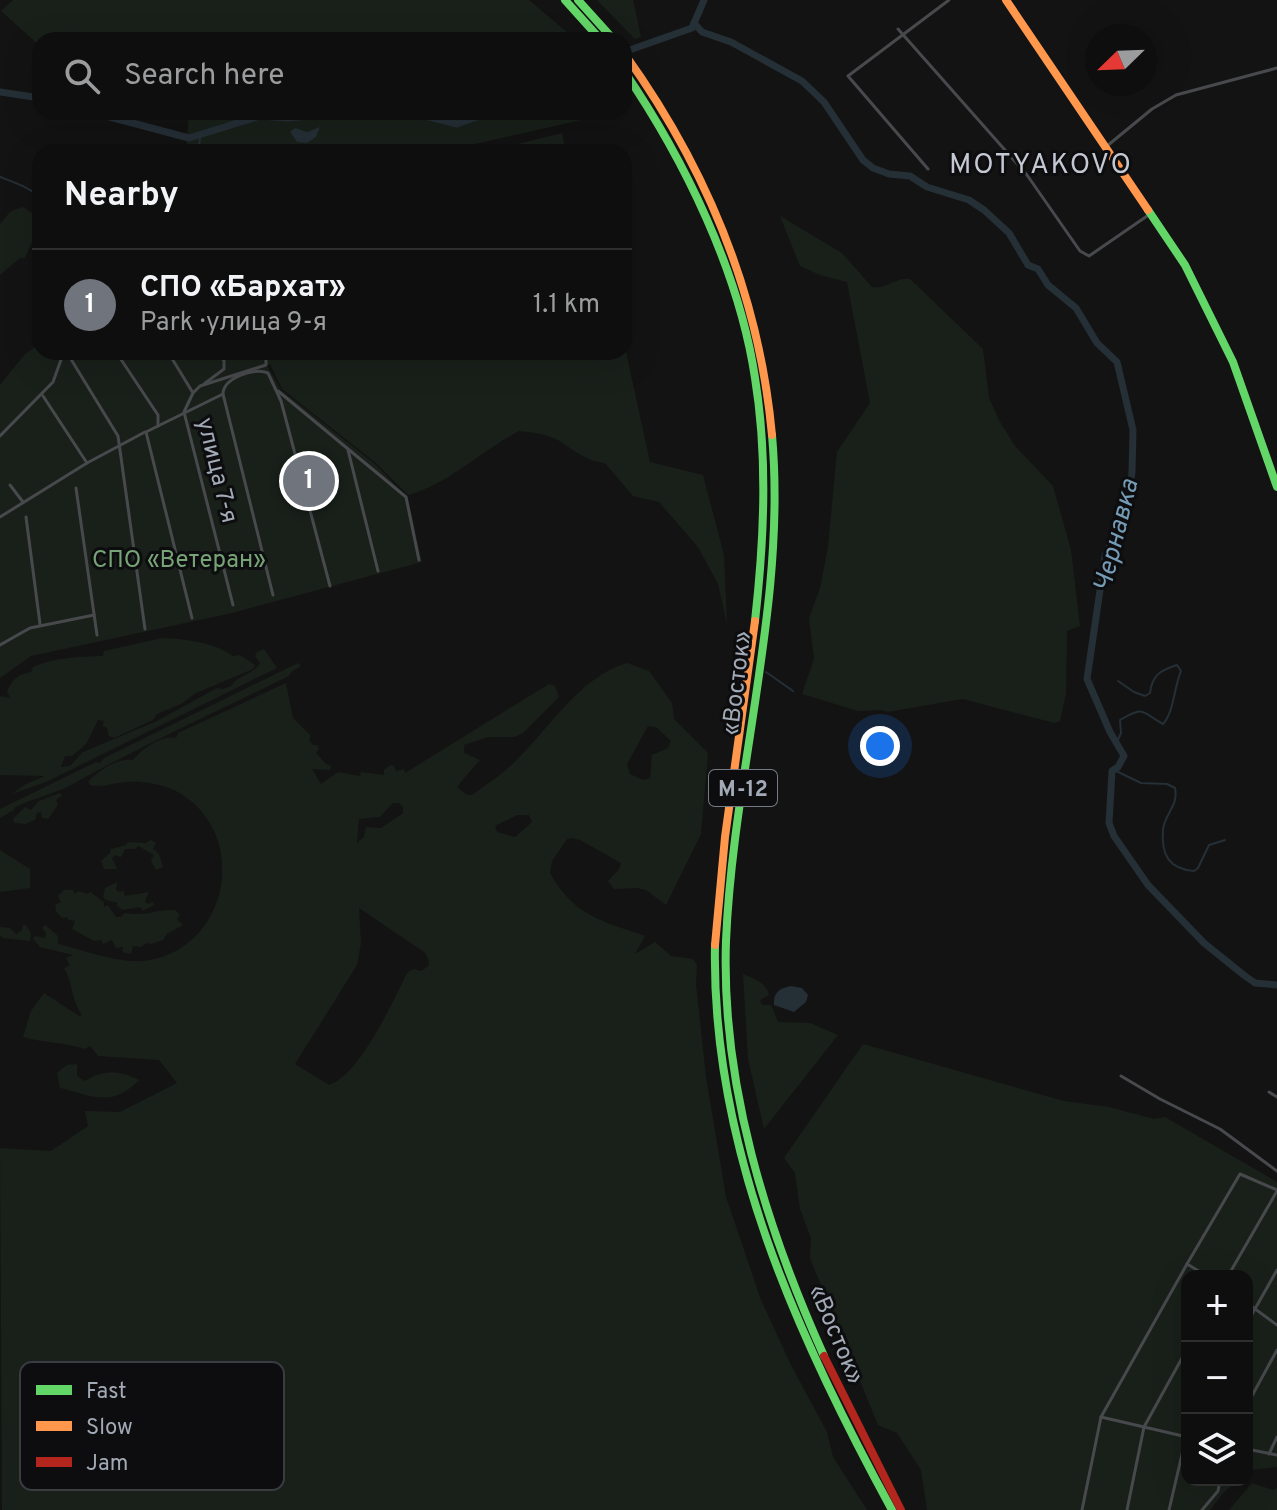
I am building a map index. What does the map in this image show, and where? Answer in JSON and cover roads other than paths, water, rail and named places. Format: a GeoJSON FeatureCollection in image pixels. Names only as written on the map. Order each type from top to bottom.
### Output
{"type":"FeatureCollection","features":[{"type":"Feature","properties":{"kind":"main road"},"geometry":{"type":"LineString","coordinates":[[565,0],[594,32]]}},
{"type":"Feature","properties":{"kind":"main road"},"geometry":{"type":"LineString","coordinates":[[578,0],[607,32]]}},
{"type":"Feature","properties":{"kind":"main road"},"geometry":{"type":"LineString","coordinates":[[1006,0],[1185,265],[1229,353],[1277,487]]}},
{"type":"Feature","properties":{"kind":"main road","name":"«Восток»"},"geometry":{"type":"LineString","coordinates":[[632,64],[650,86],[681,138],[718,218],[757,333],[771,411],[774,485],[769,576],[732,856],[728,910],[727,999],[745,1125],[766,1202],[798,1294],[845,1403],[901,1510]]}},
{"type":"Feature","properties":{"kind":"main road","name":"«Восток»"},"geometry":{"type":"LineString","coordinates":[[632,83],[658,123],[707,219],[744,331],[755,377],[759,414],[764,487],[760,583],[719,898],[715,980],[721,1060],[742,1157],[780,1273],[839,1408],[892,1510]]}},
{"type":"Feature","properties":{"kind":"street"},"geometry":{"type":"LineString","coordinates":[[928,169],[848,76],[949,0]]}},
{"type":"Feature","properties":{"kind":"street"},"geometry":{"type":"LineString","coordinates":[[898,29],[1027,175],[1080,251],[1089,256],[1152,213]]}},
{"type":"Feature","properties":{"kind":"street"},"geometry":{"type":"LineString","coordinates":[[1107,146],[1152,109],[1176,95],[1277,68]]}},
{"type":"Feature","properties":{"kind":"street"},"geometry":{"type":"LineString","coordinates":[[0,436],[53,382],[61,360]]}},
{"type":"Feature","properties":{"kind":"street"},"geometry":{"type":"LineString","coordinates":[[72,360],[116,430],[145,629]]}},
{"type":"Feature","properties":{"kind":"street"},"geometry":{"type":"LineString","coordinates":[[121,360],[155,409],[158,426]]}},
{"type":"Feature","properties":{"kind":"street","name":"улица 7-я"},"geometry":{"type":"LineString","coordinates":[[173,360],[193,393],[184,412],[233,605]]}},
{"type":"Feature","properties":{"kind":"street"},"geometry":{"type":"LineString","coordinates":[[193,393],[224,369],[223,360]]}},
{"type":"Feature","properties":{"kind":"street"},"geometry":{"type":"LineString","coordinates":[[200,386],[266,365],[266,360]]}},
{"type":"Feature","properties":{"kind":"street"},"geometry":{"type":"LineString","coordinates":[[273,595],[223,394],[223,387],[228,381],[265,371],[278,391],[330,586]]}},
{"type":"Feature","properties":{"kind":"street"},"geometry":{"type":"LineString","coordinates":[[278,391],[406,497],[419,560]]}},
{"type":"Feature","properties":{"kind":"street"},"geometry":{"type":"LineString","coordinates":[[0,517],[87,463],[223,394]]}},
{"type":"Feature","properties":{"kind":"street"},"geometry":{"type":"LineString","coordinates":[[42,395],[87,463]]}},
{"type":"Feature","properties":{"kind":"street"},"geometry":{"type":"LineString","coordinates":[[146,432],[192,618]]}},
{"type":"Feature","properties":{"kind":"street"},"geometry":{"type":"LineString","coordinates":[[348,450],[378,571]]}},
{"type":"Feature","properties":{"kind":"street"},"geometry":{"type":"LineString","coordinates":[[10,485],[23,502]]}},
{"type":"Feature","properties":{"kind":"street"},"geometry":{"type":"LineString","coordinates":[[76,488],[97,635]]}},
{"type":"Feature","properties":{"kind":"street"},"geometry":{"type":"LineString","coordinates":[[26,517],[40,624]]}},
{"type":"Feature","properties":{"kind":"street"},"geometry":{"type":"LineString","coordinates":[[0,645],[40,624],[94,615]]}},
{"type":"Feature","properties":{"kind":"street"},"geometry":{"type":"LineString","coordinates":[[1121,1076],[1220,1129],[1277,1171]]}},
{"type":"Feature","properties":{"kind":"street"},"geometry":{"type":"LineString","coordinates":[[1269,1092],[1277,1097]]}},
{"type":"Feature","properties":{"kind":"street"},"geometry":{"type":"LineString","coordinates":[[1082,1510],[1101,1417],[1240,1174],[1277,1190],[1231,1270]]}},
{"type":"Feature","properties":{"kind":"street"},"geometry":{"type":"LineString","coordinates":[[1187,1264],[1197,1270]]}},
{"type":"Feature","properties":{"kind":"street"},"geometry":{"type":"LineString","coordinates":[[1277,1270],[1254,1309],[1277,1325]]}},
{"type":"Feature","properties":{"kind":"street"},"geometry":{"type":"LineString","coordinates":[[1253,1394],[1277,1350]]}},
{"type":"Feature","properties":{"kind":"street"},"geometry":{"type":"LineString","coordinates":[[1127,1510],[1144,1427],[1181,1360]]}},
{"type":"Feature","properties":{"kind":"street"},"geometry":{"type":"LineString","coordinates":[[1101,1417],[1181,1434]]}},
{"type":"Feature","properties":{"kind":"street"},"geometry":{"type":"LineString","coordinates":[[1269,1454],[1277,1437]]}},
{"type":"Feature","properties":{"kind":"street"},"geometry":{"type":"LineString","coordinates":[[1253,1450],[1277,1455]]}},
{"type":"Feature","properties":{"kind":"street"},"geometry":{"type":"LineString","coordinates":[[1169,1510],[1181,1457]]}},
{"type":"Feature","properties":{"kind":"street"},"geometry":{"type":"LineString","coordinates":[[1202,1510],[1219,1486]]}},
{"type":"Feature","properties":{"kind":"waterway"},"geometry":{"type":"LineString","coordinates":[[632,49],[692,28],[704,0]]}},
{"type":"Feature","properties":{"kind":"waterway","name":"Чернавка"},"geometry":{"type":"LineString","coordinates":[[694,23],[702,32],[731,42],[802,81],[824,102],[863,160],[873,168],[889,174],[910,176],[927,187],[969,200],[984,210],[1009,233],[1028,265],[1038,269],[1048,285],[1076,308],[1097,343],[1117,362],[1133,430],[1132,473],[1126,510],[1105,556],[1087,679],[1124,756],[1112,771],[1109,823],[1114,836],[1148,885],[1204,943],[1255,983],[1277,985]]}},
{"type":"Feature","properties":{"kind":"waterway"},"geometry":{"type":"LineString","coordinates":[[0,92],[32,97]]}},
{"type":"Feature","properties":{"kind":"waterway"},"geometry":{"type":"LineString","coordinates":[[121,120],[189,138],[247,120]]}},
{"type":"Feature","properties":{"kind":"waterway"},"geometry":{"type":"LineString","coordinates":[[441,120],[457,124],[468,120]]}},
{"type":"Feature","properties":{"kind":"waterway"},"geometry":{"type":"LineString","coordinates":[[199,144],[200,135]]}},
{"type":"Feature","properties":{"kind":"waterway"},"geometry":{"type":"LineString","coordinates":[[0,177],[32,192]]}},
{"type":"Feature","properties":{"kind":"waterway"},"geometry":{"type":"LineString","coordinates":[[1117,742],[1121,733],[1120,720],[1134,713],[1143,712],[1163,724],[1181,671],[1177,665],[1162,671],[1155,678],[1150,693],[1145,696],[1118,681]]}},
{"type":"Feature","properties":{"kind":"waterway"},"geometry":{"type":"LineString","coordinates":[[736,668],[740,669]]}},
{"type":"Feature","properties":{"kind":"waterway"},"geometry":{"type":"LineString","coordinates":[[766,672],[793,691]]}},
{"type":"Feature","properties":{"kind":"waterway"},"geometry":{"type":"LineString","coordinates":[[1114,770],[1141,783],[1167,784],[1175,788],[1175,800],[1163,830],[1163,847],[1173,864],[1194,871],[1209,845],[1225,840]]}},
{"type":"Feature","properties":{"kind":"place","name":"СПО «Бархат»"},"geometry":{"type":"Point","coordinates":[309,481]}},
{"type":"Feature","properties":{"kind":"district","name":"MOTYAKOVO"},"geometry":{"type":"Point","coordinates":[1041,163]}},
{"type":"Feature","properties":{"kind":"park label","name":"СПО «Ветеран»"},"geometry":{"type":"Point","coordinates":[179,559]}}]}
